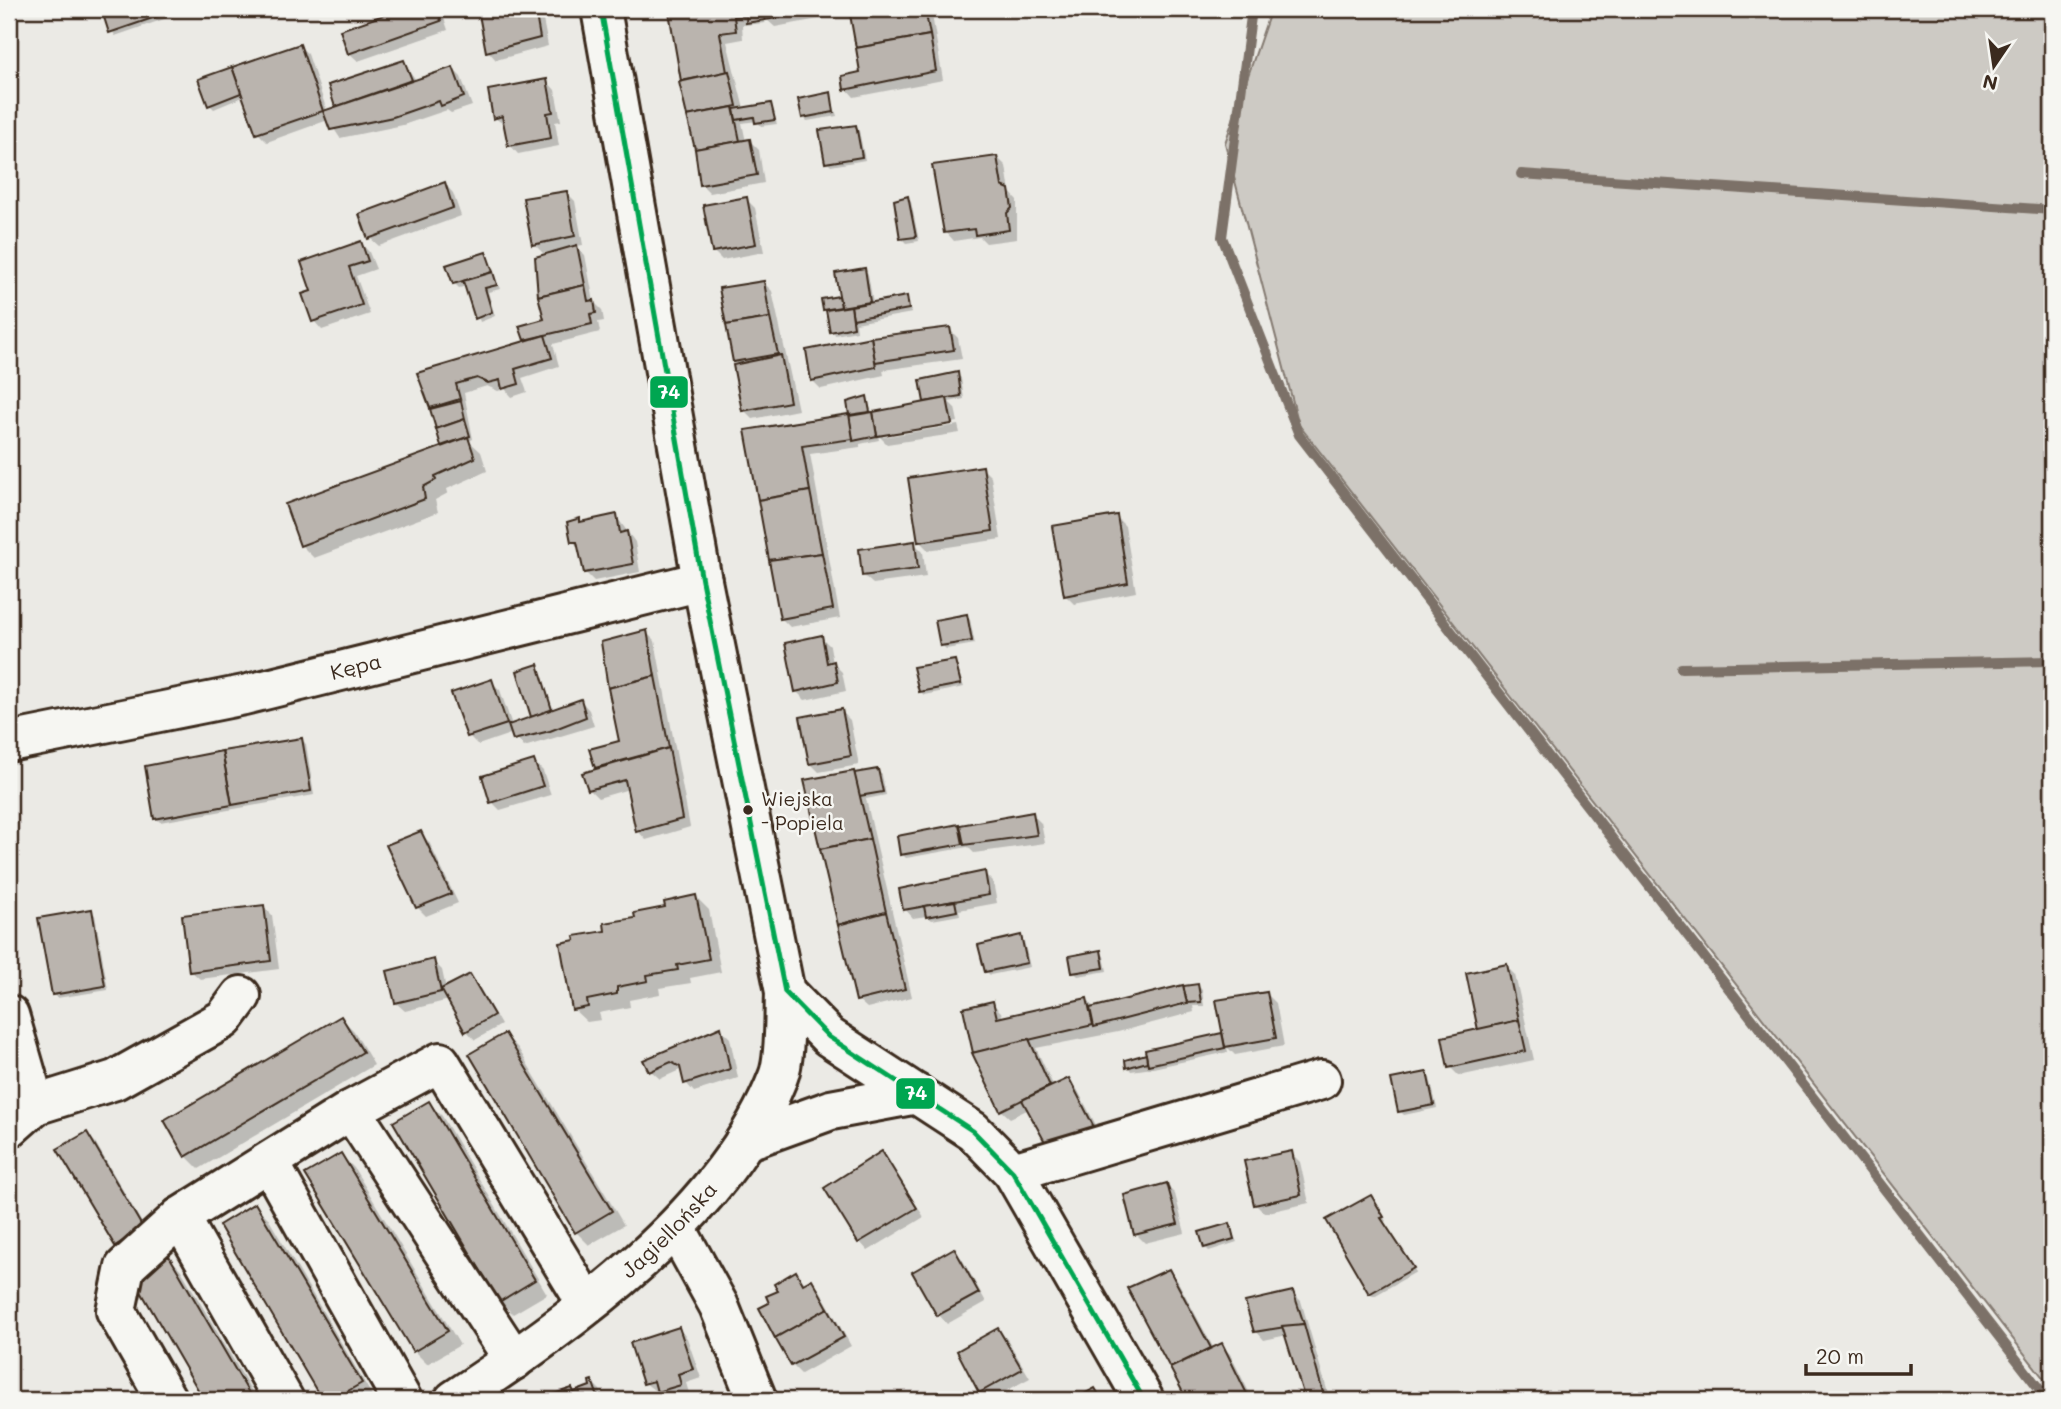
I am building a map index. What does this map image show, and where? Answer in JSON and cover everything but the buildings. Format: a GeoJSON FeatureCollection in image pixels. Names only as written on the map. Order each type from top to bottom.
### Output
{"type":"FeatureCollection","features":[{"type":"Feature","properties":{"kind":"street","name":"Jagiellońska"},"geometry":{"type":"LineString","coordinates":[[454,1400],[549,1337],[676,1228],[745,1141],[779,1075],[785,992],[702,581],[601,9]]}},
{"type":"Feature","properties":{"kind":"street","name":"Kępa"},"geometry":{"type":"LineString","coordinates":[[9,742],[244,695],[702,581]]}},
{"type":"Feature","properties":{"kind":"street"},"geometry":{"type":"LineString","coordinates":[[785,992],[829,1037],[973,1131],[1013,1172],[1032,1200],[1144,1400]]}},
{"type":"Feature","properties":{"kind":"street"},"geometry":{"type":"LineString","coordinates":[[9,1015],[22,1116],[115,1080],[224,1019],[241,996]]}},
{"type":"Feature","properties":{"kind":"street"},"geometry":{"type":"LineString","coordinates":[[167,1400],[117,1311],[125,1267],[180,1217],[351,1110],[440,1062],[587,1304]]}},
{"type":"Feature","properties":{"kind":"street"},"geometry":{"type":"LineString","coordinates":[[1013,1172],[1321,1080]]}},
{"type":"Feature","properties":{"kind":"street"},"geometry":{"type":"LineString","coordinates":[[745,1141],[831,1110],[916,1094]]}},
{"type":"Feature","properties":{"kind":"street"},"geometry":{"type":"LineString","coordinates":[[351,1110],[514,1360]]}},
{"type":"Feature","properties":{"kind":"street"},"geometry":{"type":"LineString","coordinates":[[269,1162],[402,1400]]}},
{"type":"Feature","properties":{"kind":"street"},"geometry":{"type":"LineString","coordinates":[[180,1217],[284,1400]]}},
{"type":"Feature","properties":{"kind":"street"},"geometry":{"type":"LineString","coordinates":[[676,1228],[719,1306],[757,1400]]}},
{"type":"Feature","properties":{"kind":"shaded area"},"geometry":{"type":"Polygon","coordinates":[[[1271,9],[2052,9],[2052,1389],[1299,425],[1225,143],[1271,9]]]}},
{"type":"Feature","properties":{"kind":"waterway"},"geometry":{"type":"LineString","coordinates":[[1252,9],[1222,237],[1299,435],[2048,1400]]}},
{"type":"Feature","properties":{"kind":"waterway"},"geometry":{"type":"LineString","coordinates":[[1521,174],[2052,210]]}},
{"type":"Feature","properties":{"kind":"waterway"},"geometry":{"type":"LineString","coordinates":[[1681,668],[2052,661]]}},
{"type":"Feature","properties":{"kind":"transit line","name":"74"},"geometry":{"type":"LineString","coordinates":[[601,9],[702,581],[785,992],[829,1037],[973,1131],[1013,1172],[1144,1400]]}},
{"type":"Feature","properties":{"kind":"place","name":"Wiejska - Popiela"},"geometry":{"type":"Point","coordinates":[748,810]}}]}
